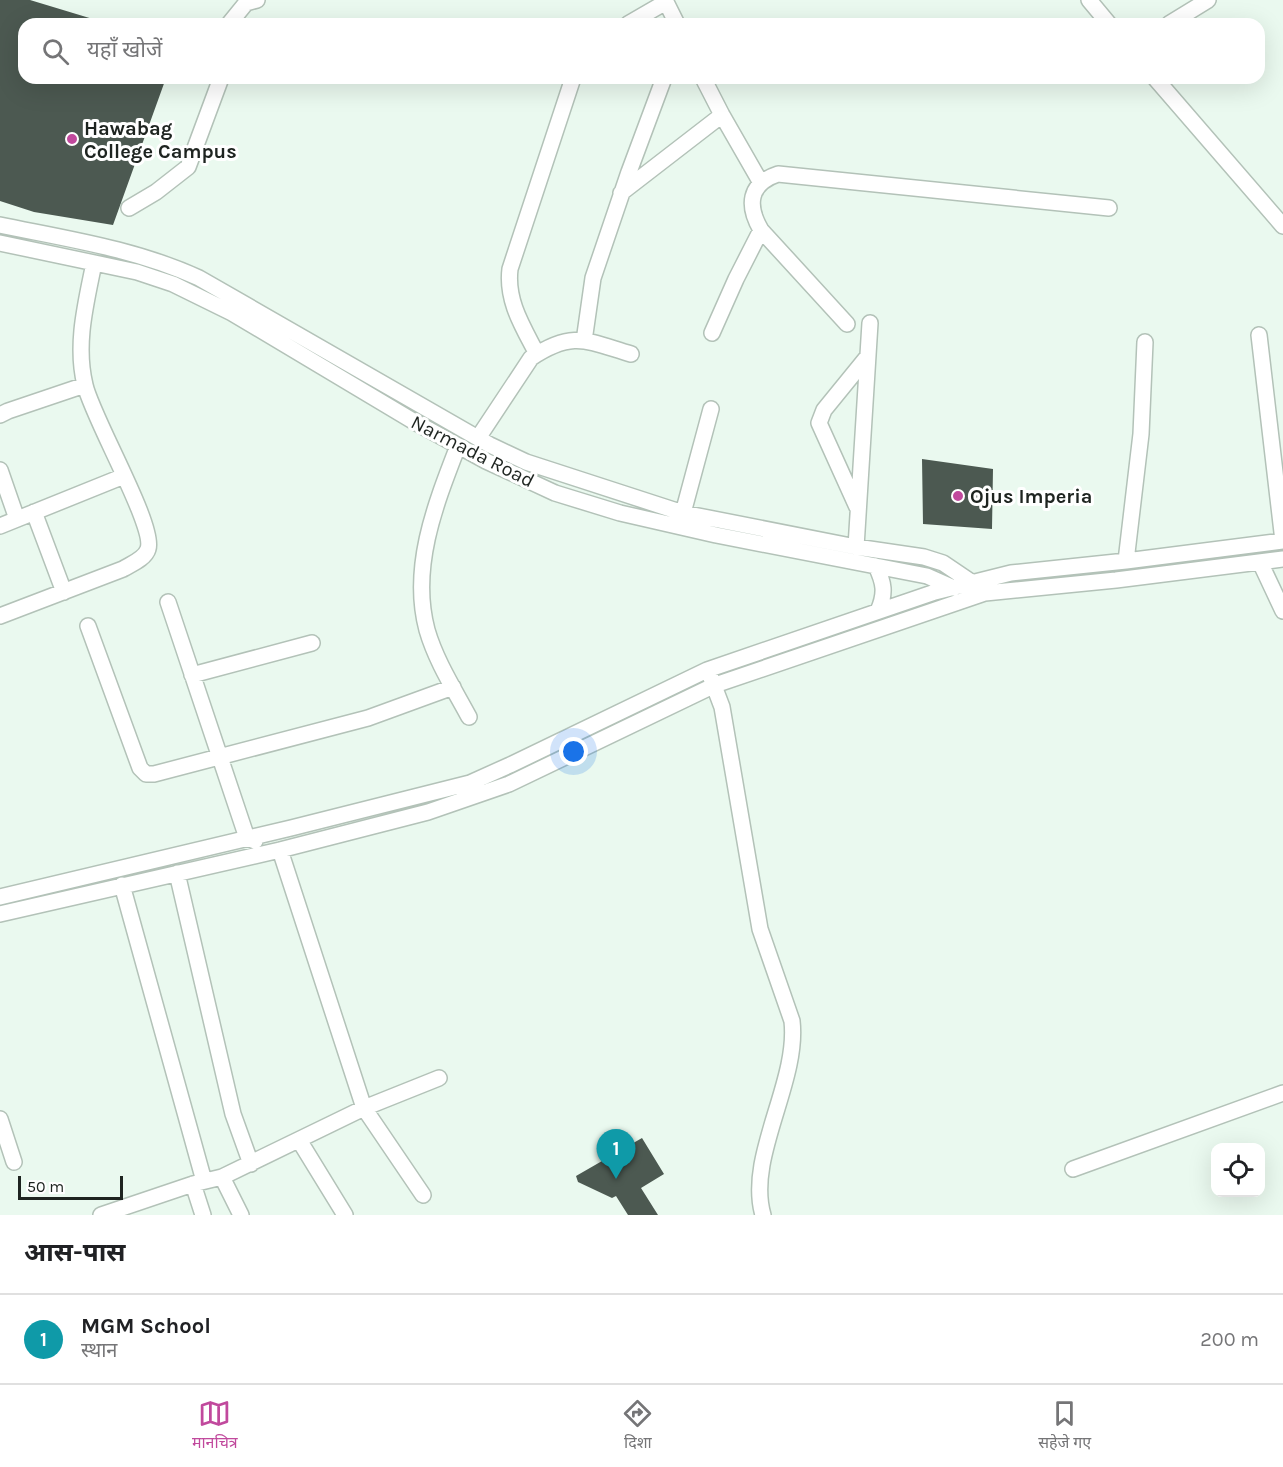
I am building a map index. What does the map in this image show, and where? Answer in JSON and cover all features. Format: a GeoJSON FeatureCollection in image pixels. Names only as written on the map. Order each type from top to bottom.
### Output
{"type":"FeatureCollection","features":[{"type":"Feature","properties":{"kind":"street"},"geometry":{"type":"LineString","coordinates":[[234,18],[246,3],[256,0]]}},
{"type":"Feature","properties":{"kind":"street"},"geometry":{"type":"LineString","coordinates":[[1089,0],[1104,18]]}},
{"type":"Feature","properties":{"kind":"street"},"geometry":{"type":"LineString","coordinates":[[1179,18],[1208,0]]}},
{"type":"Feature","properties":{"kind":"street"},"geometry":{"type":"LineString","coordinates":[[638,18],[666,1],[674,18]]}},
{"type":"Feature","properties":{"kind":"street"},"geometry":{"type":"LineString","coordinates":[[129,208],[156,192],[188,167],[219,84]]}},
{"type":"Feature","properties":{"kind":"street"},"geometry":{"type":"LineString","coordinates":[[537,354],[520,322],[508,286],[510,269],[571,84]]}},
{"type":"Feature","properties":{"kind":"street"},"geometry":{"type":"LineString","coordinates":[[584,341],[593,278],[621,193],[662,84]]}},
{"type":"Feature","properties":{"kind":"street"},"geometry":{"type":"LineString","coordinates":[[707,84],[761,183]]}},
{"type":"Feature","properties":{"kind":"street"},"geometry":{"type":"LineString","coordinates":[[1160,84],[1283,225]]}},
{"type":"Feature","properties":{"kind":"street"},"geometry":{"type":"LineString","coordinates":[[621,193],[722,115]]}},
{"type":"Feature","properties":{"kind":"street"},"geometry":{"type":"LineString","coordinates":[[847,324],[761,230],[751,206],[761,183],[778,174],[1109,208]]}},
{"type":"Feature","properties":{"kind":"street"},"geometry":{"type":"LineString","coordinates":[[0,225],[123,250],[169,264],[199,278],[478,438],[549,471],[683,513],[934,560],[943,563],[985,593]]}},
{"type":"Feature","properties":{"kind":"street"},"geometry":{"type":"LineString","coordinates":[[712,333],[761,230]]}},
{"type":"Feature","properties":{"kind":"street","name":"Narmada Road"},"geometry":{"type":"LineString","coordinates":[[0,243],[137,272],[173,284],[222,308],[458,446],[555,493],[620,513],[716,535],[927,576],[953,587],[968,599]]}},
{"type":"Feature","properties":{"kind":"street"},"geometry":{"type":"LineString","coordinates":[[0,616],[123,569],[142,558],[148,549],[149,537],[143,518],[92,408],[85,385],[81,362],[82,327],[94,263]]}},
{"type":"Feature","properties":{"kind":"street"},"geometry":{"type":"LineString","coordinates":[[856,547],[870,323]]}},
{"type":"Feature","properties":{"kind":"street"},"geometry":{"type":"LineString","coordinates":[[0,897],[470,783],[707,670],[878,610],[953,587],[1011,573],[1283,541],[1259,335]]}},
{"type":"Feature","properties":{"kind":"street"},"geometry":{"type":"LineString","coordinates":[[478,438],[531,358],[537,354],[569,340],[584,341],[631,354]]}},
{"type":"Feature","properties":{"kind":"street"},"geometry":{"type":"LineString","coordinates":[[1126,561],[1139,458],[1145,342]]}},
{"type":"Feature","properties":{"kind":"street"},"geometry":{"type":"LineString","coordinates":[[858,510],[819,423],[824,410],[867,356]]}},
{"type":"Feature","properties":{"kind":"street"},"geometry":{"type":"LineString","coordinates":[[0,415],[85,385]]}},
{"type":"Feature","properties":{"kind":"street"},"geometry":{"type":"LineString","coordinates":[[683,513],[711,410]]}},
{"type":"Feature","properties":{"kind":"street"},"geometry":{"type":"LineString","coordinates":[[458,446],[436,503],[421,583],[423,612],[428,632],[440,664],[469,717]]}},
{"type":"Feature","properties":{"kind":"street"},"geometry":{"type":"LineString","coordinates":[[0,470],[17,519]]}},
{"type":"Feature","properties":{"kind":"street"},"geometry":{"type":"LineString","coordinates":[[0,526],[124,476]]}},
{"type":"Feature","properties":{"kind":"street"},"geometry":{"type":"LineString","coordinates":[[34,512],[64,592]]}},
{"type":"Feature","properties":{"kind":"street"},"geometry":{"type":"LineString","coordinates":[[0,914],[280,850],[428,812],[509,784],[715,685],[985,593],[1116,580],[1283,559]]}},
{"type":"Feature","properties":{"kind":"street"},"geometry":{"type":"LineString","coordinates":[[1260,562],[1283,611]]}},
{"type":"Feature","properties":{"kind":"street"},"geometry":{"type":"LineString","coordinates":[[876,566],[884,587],[884,597],[878,610]]}},
{"type":"Feature","properties":{"kind":"street"},"geometry":{"type":"LineString","coordinates":[[168,602],[247,838]]}},
{"type":"Feature","properties":{"kind":"street"},"geometry":{"type":"LineString","coordinates":[[88,626],[140,768],[146,774],[154,774],[368,718],[453,687]]}},
{"type":"Feature","properties":{"kind":"street"},"geometry":{"type":"LineString","coordinates":[[192,675],[312,643]]}},
{"type":"Feature","properties":{"kind":"street"},"geometry":{"type":"LineString","coordinates":[[707,670],[722,707],[760,929],[792,1021],[791,1057],[760,1173],[760,1204],[763,1215]]}},
{"type":"Feature","properties":{"kind":"street"},"geometry":{"type":"LineString","coordinates":[[247,838],[280,850]]}},
{"type":"Feature","properties":{"kind":"street"},"geometry":{"type":"LineString","coordinates":[[280,850],[364,1108],[423,1195]]}},
{"type":"Feature","properties":{"kind":"street"},"geometry":{"type":"LineString","coordinates":[[177,873],[233,1114],[251,1164]]}},
{"type":"Feature","properties":{"kind":"street"},"geometry":{"type":"LineString","coordinates":[[122,885],[199,1182],[203,1215]]}},
{"type":"Feature","properties":{"kind":"street"},"geometry":{"type":"LineString","coordinates":[[101,1215],[199,1182],[222,1177],[364,1108],[439,1078]]}},
{"type":"Feature","properties":{"kind":"street"},"geometry":{"type":"LineString","coordinates":[[1073,1169],[1283,1093]]}},
{"type":"Feature","properties":{"kind":"street"},"geometry":{"type":"LineString","coordinates":[[0,1119],[14,1162]]}},
{"type":"Feature","properties":{"kind":"street"},"geometry":{"type":"LineString","coordinates":[[299,1140],[345,1215]]}},
{"type":"Feature","properties":{"kind":"street"},"geometry":{"type":"LineString","coordinates":[[222,1177],[241,1215]]}},
{"type":"Feature","properties":{"kind":"building","name":"Hawabag College Campus"},"geometry":{"type":"Polygon","coordinates":[[[0,0],[30,0],[89,18],[18,18],[18,84],[164,84],[113,225],[34,212],[0,201],[0,0]]]}},
{"type":"Feature","properties":{"kind":"building","name":"Ojus Imperia"},"geometry":{"type":"Polygon","coordinates":[[[922,459],[993,469],[992,529],[923,524],[922,459]]]}},
{"type":"Feature","properties":{"kind":"building"},"geometry":{"type":"Polygon","coordinates":[[[642,1138],[664,1174],[641,1188],[658,1215],[628,1215],[616,1196],[612,1198],[578,1182],[576,1176],[642,1138]]]}},
{"type":"Feature","properties":{"kind":"place","name":"Hawabag College Campus"},"geometry":{"type":"Point","coordinates":[72,139]}},
{"type":"Feature","properties":{"kind":"place","name":"Ojus Imperia"},"geometry":{"type":"Point","coordinates":[958,496]}},
{"type":"Feature","properties":{"kind":"place","name":"MGM School"},"geometry":{"type":"Point","coordinates":[616,1179]}}]}
